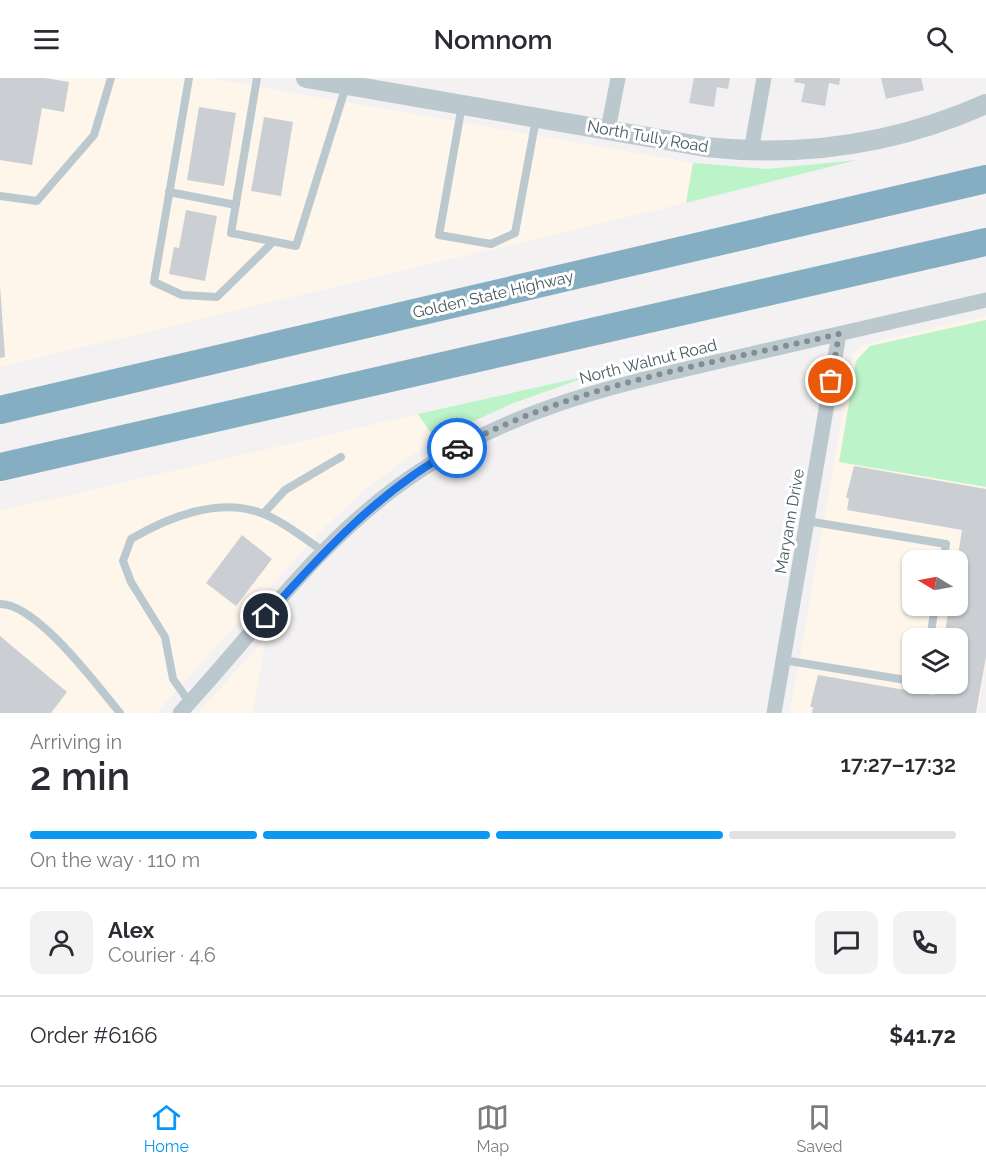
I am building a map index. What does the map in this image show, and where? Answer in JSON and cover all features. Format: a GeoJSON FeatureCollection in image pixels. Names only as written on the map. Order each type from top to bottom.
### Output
{"type":"FeatureCollection","features":[{"type":"Feature","properties":{"kind":"highway"},"geometry":{"type":"LineString","coordinates":[[924,193],[940,172],[986,161]]}},
{"type":"Feature","properties":{"kind":"highway","name":"Golden State Highway"},"geometry":{"type":"LineString","coordinates":[[0,410],[986,179]]}},
{"type":"Feature","properties":{"kind":"highway"},"geometry":{"type":"LineString","coordinates":[[0,467],[986,242]]}},
{"type":"Feature","properties":{"kind":"street","name":"North Tully Road"},"geometry":{"type":"LineString","coordinates":[[306,78],[706,147],[751,151],[809,151],[887,139],[929,127],[986,104]]}},
{"type":"Feature","properties":{"kind":"street"},"geometry":{"type":"LineString","coordinates":[[608,130],[618,78]]}},
{"type":"Feature","properties":{"kind":"street"},"geometry":{"type":"LineString","coordinates":[[751,151],[764,78]]}},
{"type":"Feature","properties":{"kind":"street","name":"North Walnut Road"},"geometry":{"type":"LineString","coordinates":[[185,708],[324,552],[394,489],[451,451],[512,420],[609,387],[986,300]]}},
{"type":"Feature","properties":{"kind":"street","name":"Maryann Drive"},"geometry":{"type":"LineString","coordinates":[[774,713],[839,334]]}},
{"type":"Feature","properties":{"kind":"lane"},"geometry":{"type":"LineString","coordinates":[[0,196],[37,201],[94,135],[111,78]]}},
{"type":"Feature","properties":{"kind":"lane"},"geometry":{"type":"LineString","coordinates":[[189,78],[154,282],[182,295],[218,297],[273,242]]}},
{"type":"Feature","properties":{"kind":"lane"},"geometry":{"type":"LineString","coordinates":[[257,78],[231,233],[296,246],[346,85]]}},
{"type":"Feature","properties":{"kind":"lane"},"geometry":{"type":"LineString","coordinates":[[462,104],[439,235],[491,244],[515,233],[537,117]]}},
{"type":"Feature","properties":{"kind":"lane"},"geometry":{"type":"LineString","coordinates":[[169,192],[236,205]]}},
{"type":"Feature","properties":{"kind":"lane"},"geometry":{"type":"LineString","coordinates":[[264,513],[285,490],[341,458]]}},
{"type":"Feature","properties":{"kind":"lane"},"geometry":{"type":"LineString","coordinates":[[185,708],[173,679],[165,637],[130,582],[123,561],[131,539],[153,526],[213,507],[238,506],[264,513],[324,552]]}},
{"type":"Feature","properties":{"kind":"lane"},"geometry":{"type":"LineString","coordinates":[[807,521],[946,544],[945,550]]}},
{"type":"Feature","properties":{"kind":"lane"},"geometry":{"type":"LineString","coordinates":[[0,604],[13,604],[39,622],[78,663],[120,713]]}},
{"type":"Feature","properties":{"kind":"lane"},"geometry":{"type":"LineString","coordinates":[[783,660],[902,679]]}},
{"type":"Feature","properties":{"kind":"shaded area"},"geometry":{"type":"Polygon","coordinates":[[[0,78],[210,78],[693,163],[686,203],[0,367],[0,78]]]}},
{"type":"Feature","properties":{"kind":"shaded area"},"geometry":{"type":"Polygon","coordinates":[[[986,316],[986,666],[978,713],[790,713],[853,354],[862,345],[986,316]]]}},
{"type":"Feature","properties":{"kind":"shaded area"},"geometry":{"type":"Polygon","coordinates":[[[418,414],[435,439],[366,488],[322,530],[156,713],[0,713],[0,511],[418,414]]]}},
{"type":"Feature","properties":{"kind":"shaded area"},"geometry":{"type":"Polygon","coordinates":[[[266,637],[253,713],[198,713],[266,637]]]}},
{"type":"Feature","properties":{"kind":"green space"},"geometry":{"type":"Polygon","coordinates":[[[857,160],[686,203],[693,163],[767,169],[857,160]]]}},
{"type":"Feature","properties":{"kind":"green space"},"geometry":{"type":"Polygon","coordinates":[[[986,320],[986,487],[839,462],[856,361],[870,346],[986,320]]]}},
{"type":"Feature","properties":{"kind":"green space"},"geometry":{"type":"Polygon","coordinates":[[[592,375],[511,404],[435,439],[418,414],[592,375]]]}},
{"type":"Feature","properties":{"kind":"building"},"geometry":{"type":"Polygon","coordinates":[[[0,78],[45,78],[69,82],[64,112],[42,108],[32,165],[0,160],[0,78]]]}},
{"type":"Feature","properties":{"kind":"building"},"geometry":{"type":"Polygon","coordinates":[[[694,78],[730,78],[728,89],[717,87],[714,107],[689,103],[694,78]]]}},
{"type":"Feature","properties":{"kind":"building"},"geometry":{"type":"Polygon","coordinates":[[[795,78],[840,78],[839,85],[829,83],[825,106],[801,102],[805,84],[794,82],[795,78]]]}},
{"type":"Feature","properties":{"kind":"building"},"geometry":{"type":"Polygon","coordinates":[[[881,78],[921,78],[924,90],[886,99],[881,78]]]}},
{"type":"Feature","properties":{"kind":"building"},"geometry":{"type":"Polygon","coordinates":[[[199,107],[236,113],[224,186],[187,180],[199,107]]]}},
{"type":"Feature","properties":{"kind":"building"},"geometry":{"type":"Polygon","coordinates":[[[264,117],[293,122],[281,196],[251,191],[264,117]]]}},
{"type":"Feature","properties":{"kind":"building"},"geometry":{"type":"Polygon","coordinates":[[[186,210],[217,216],[205,281],[169,274],[174,247],[179,248],[186,210]]]}},
{"type":"Feature","properties":{"kind":"building"},"geometry":{"type":"Polygon","coordinates":[[[0,285],[5,357],[0,358],[0,285]]]}},
{"type":"Feature","properties":{"kind":"building"},"geometry":{"type":"Polygon","coordinates":[[[854,466],[986,489],[986,657],[976,713],[812,713],[813,707],[810,707],[818,675],[902,689],[902,694],[968,694],[968,628],[946,628],[947,616],[968,616],[968,550],[959,550],[962,530],[847,510],[849,498],[846,498],[854,466]]]}},
{"type":"Feature","properties":{"kind":"building"},"geometry":{"type":"Polygon","coordinates":[[[242,535],[272,559],[236,606],[206,583],[242,535]]]}},
{"type":"Feature","properties":{"kind":"building"},"geometry":{"type":"Polygon","coordinates":[[[0,636],[67,692],[51,713],[0,713],[0,636]]]}},
{"type":"Feature","properties":{"kind":"way so far"},"geometry":{"type":"LineString","coordinates":[[457,448],[512,420],[609,387],[839,334],[831,381]]}},
{"type":"Feature","properties":{"kind":"route"},"geometry":{"type":"LineString","coordinates":[[266,616],[324,552],[368,510],[394,489],[457,448]]}}]}
